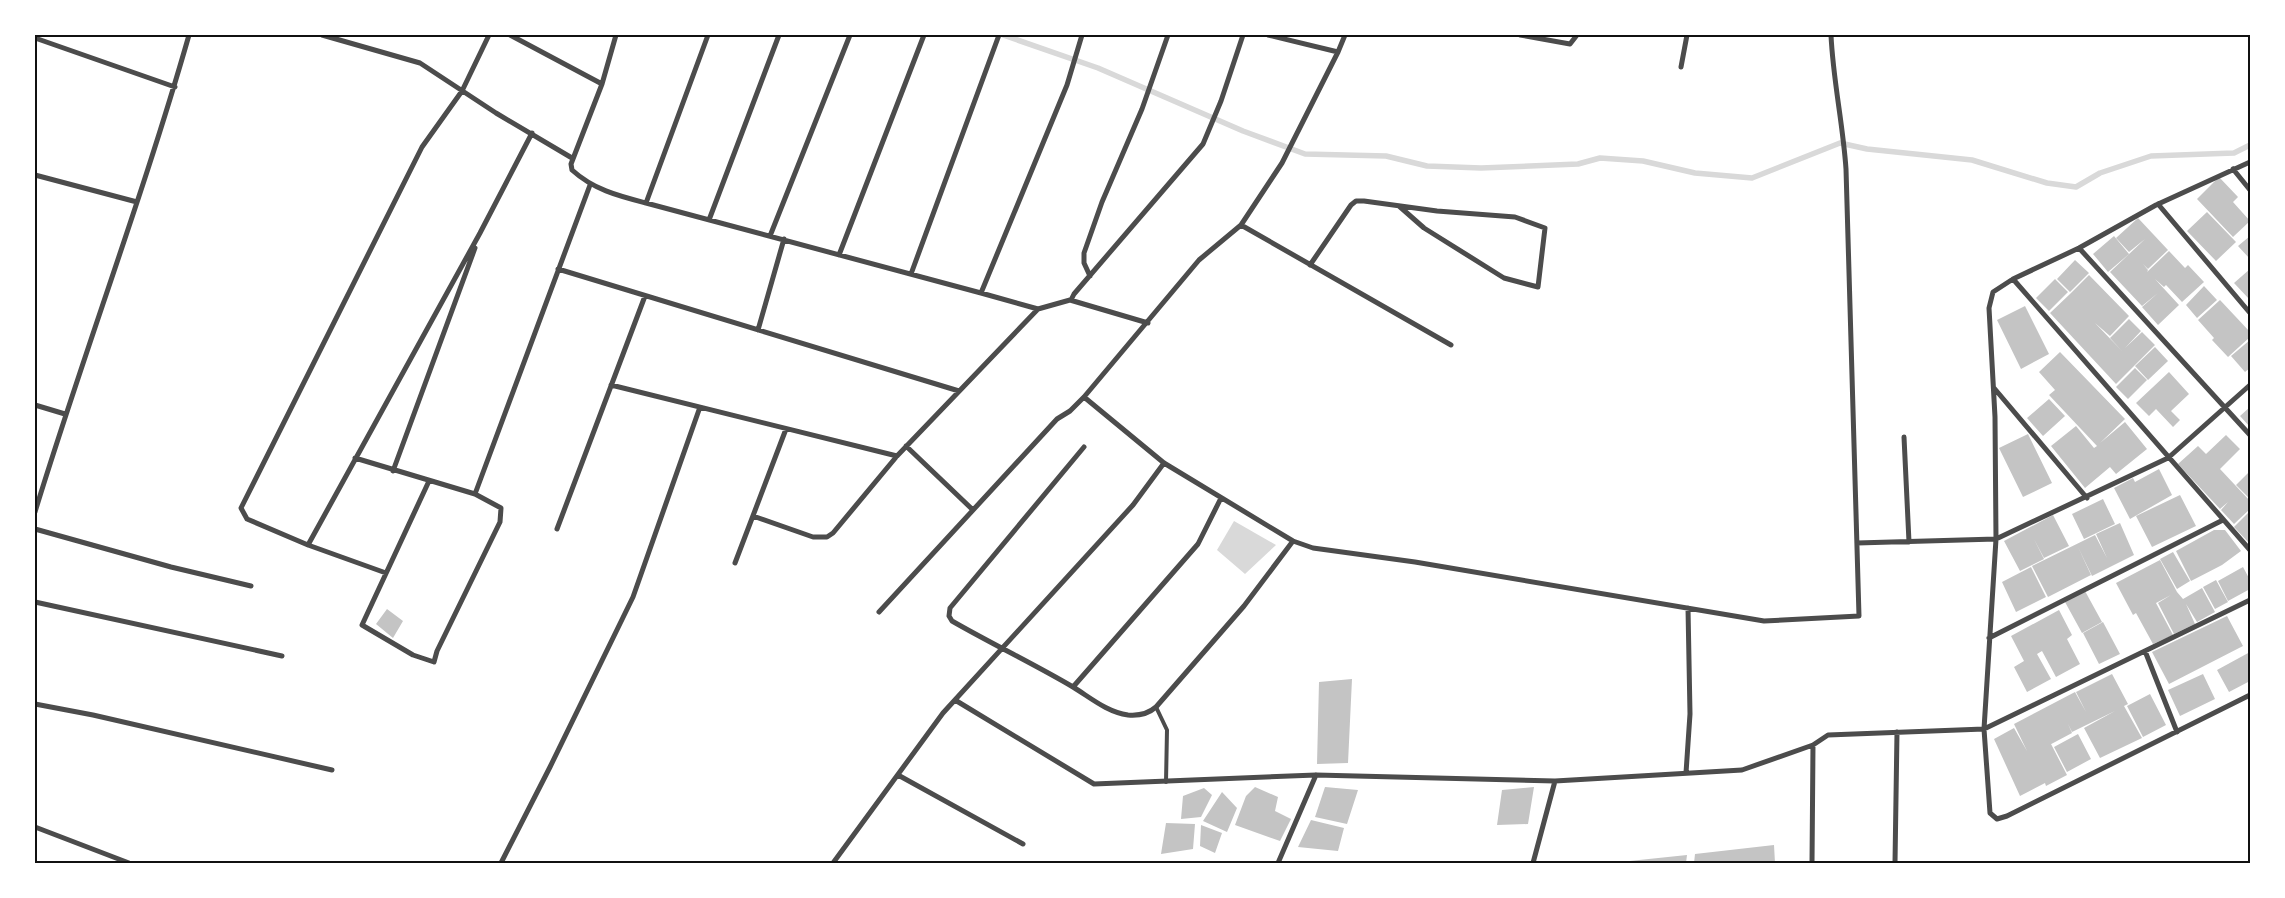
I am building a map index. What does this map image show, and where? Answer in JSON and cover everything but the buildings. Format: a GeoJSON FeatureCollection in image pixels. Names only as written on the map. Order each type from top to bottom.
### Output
{"type":"FeatureCollection","features":[{"type":"Feature","properties":{"kind":"street"},"geometry":{"type":"LineString","coordinates":[[35,512],[65,414],[137,202],[189,35]]}},
{"type":"Feature","properties":{"kind":"street"},"geometry":{"type":"LineString","coordinates":[[322,35],[420,63],[572,158]]}},
{"type":"Feature","properties":{"kind":"street"},"geometry":{"type":"LineString","coordinates":[[386,573],[308,545],[247,519],[241,510],[243,502],[422,147],[462,91],[489,35]]}},
{"type":"Feature","properties":{"kind":"street"},"geometry":{"type":"LineString","coordinates":[[510,35],[602,84]]}},
{"type":"Feature","properties":{"kind":"street"},"geometry":{"type":"LineString","coordinates":[[616,35],[602,84],[572,158],[572,170],[590,185],[646,203],[981,292],[1038,309]]}},
{"type":"Feature","properties":{"kind":"street"},"geometry":{"type":"LineString","coordinates":[[646,203],[708,35]]}},
{"type":"Feature","properties":{"kind":"street"},"geometry":{"type":"LineString","coordinates":[[708,220],[779,35]]}},
{"type":"Feature","properties":{"kind":"street"},"geometry":{"type":"LineString","coordinates":[[770,236],[850,35]]}},
{"type":"Feature","properties":{"kind":"street"},"geometry":{"type":"LineString","coordinates":[[839,254],[924,35]]}},
{"type":"Feature","properties":{"kind":"street"},"geometry":{"type":"LineString","coordinates":[[911,274],[999,35]]}},
{"type":"Feature","properties":{"kind":"street"},"geometry":{"type":"LineString","coordinates":[[981,292],[1067,85],[1082,35]]}},
{"type":"Feature","properties":{"kind":"street"},"geometry":{"type":"LineString","coordinates":[[1090,276],[1084,263],[1084,254],[1102,202],[1142,109],[1168,35]]}},
{"type":"Feature","properties":{"kind":"street"},"geometry":{"type":"LineString","coordinates":[[1071,300],[1074,294],[1203,144],[1221,101],[1243,35]]}},
{"type":"Feature","properties":{"kind":"street"},"geometry":{"type":"LineString","coordinates":[[1268,35],[1338,52]]}},
{"type":"Feature","properties":{"kind":"street"},"geometry":{"type":"LineString","coordinates":[[879,612],[1057,420],[1070,411],[1084,397],[1199,260],[1241,225],[1282,163],[1345,35]]}},
{"type":"Feature","properties":{"kind":"street"},"geometry":{"type":"LineString","coordinates":[[1520,35],[1570,44],[1577,35]]}},
{"type":"Feature","properties":{"kind":"street"},"geometry":{"type":"LineString","coordinates":[[1681,67],[1687,35]]}},
{"type":"Feature","properties":{"kind":"street"},"geometry":{"type":"LineString","coordinates":[[1084,397],[1164,463],[1293,541],[1312,548],[1415,562],[1764,621],[1859,616],[1846,169],[1843,128],[1832,64],[1830,35]]}},
{"type":"Feature","properties":{"kind":"street"},"geometry":{"type":"LineString","coordinates":[[35,38],[174,87]]}},
{"type":"Feature","properties":{"kind":"street"},"geometry":{"type":"LineString","coordinates":[[308,545],[480,233],[532,133]]}},
{"type":"Feature","properties":{"kind":"street"},"geometry":{"type":"LineString","coordinates":[[2250,162],[2158,204],[2079,248],[2014,279],[1995,290],[1991,295],[1989,308],[1994,388],[1996,540],[1984,729],[1990,813],[1998,820],[2007,816],[2250,695]]}},
{"type":"Feature","properties":{"kind":"street"},"geometry":{"type":"LineString","coordinates":[[2233,169],[2250,190]]}},
{"type":"Feature","properties":{"kind":"street"},"geometry":{"type":"LineString","coordinates":[[35,175],[137,202]]}},
{"type":"Feature","properties":{"kind":"street"},"geometry":{"type":"LineString","coordinates":[[476,494],[590,185]]}},
{"type":"Feature","properties":{"kind":"street"},"geometry":{"type":"LineString","coordinates":[[1310,265],[1353,203],[1364,201],[1515,217],[1545,228],[1538,287],[1504,278],[1424,228],[1399,206]]}},
{"type":"Feature","properties":{"kind":"street"},"geometry":{"type":"LineString","coordinates":[[2158,204],[2250,313]]}},
{"type":"Feature","properties":{"kind":"street"},"geometry":{"type":"LineString","coordinates":[[1241,225],[1451,346]]}},
{"type":"Feature","properties":{"kind":"street"},"geometry":{"type":"LineString","coordinates":[[393,471],[480,233]]}},
{"type":"Feature","properties":{"kind":"street"},"geometry":{"type":"LineString","coordinates":[[758,330],[784,239]]}},
{"type":"Feature","properties":{"kind":"street"},"geometry":{"type":"LineString","coordinates":[[2079,248],[2250,435]]}},
{"type":"Feature","properties":{"kind":"street"},"geometry":{"type":"LineString","coordinates":[[558,269],[959,391]]}},
{"type":"Feature","properties":{"kind":"street"},"geometry":{"type":"LineString","coordinates":[[2014,279],[2250,550]]}},
{"type":"Feature","properties":{"kind":"street"},"geometry":{"type":"LineString","coordinates":[[557,529],[645,296]]}},
{"type":"Feature","properties":{"kind":"street"},"geometry":{"type":"LineString","coordinates":[[753,516],[814,537],[827,537],[833,533],[906,446],[1038,309],[1071,300],[1148,323]]}},
{"type":"Feature","properties":{"kind":"street"},"geometry":{"type":"LineString","coordinates":[[1857,543],[1996,540],[2168,458],[2250,385]]}},
{"type":"Feature","properties":{"kind":"street"},"geometry":{"type":"LineString","coordinates":[[611,386],[897,456]]}},
{"type":"Feature","properties":{"kind":"street"},"geometry":{"type":"LineString","coordinates":[[1994,388],[2086,498]]}},
{"type":"Feature","properties":{"kind":"street"},"geometry":{"type":"LineString","coordinates":[[35,405],[65,414]]}},
{"type":"Feature","properties":{"kind":"street"},"geometry":{"type":"LineString","coordinates":[[501,863],[633,597],[700,407]]}},
{"type":"Feature","properties":{"kind":"street"},"geometry":{"type":"LineString","coordinates":[[736,563],[786,428]]}},
{"type":"Feature","properties":{"kind":"street"},"geometry":{"type":"LineString","coordinates":[[1904,436],[1909,542]]}},
{"type":"Feature","properties":{"kind":"street"},"geometry":{"type":"LineString","coordinates":[[906,446],[973,510]]}},
{"type":"Feature","properties":{"kind":"street"},"geometry":{"type":"LineString","coordinates":[[1084,447],[950,610],[949,616],[952,621],[1073,687],[1105,708],[1127,715],[1147,714],[1156,707],[1244,606],[1293,541]]}},
{"type":"Feature","properties":{"kind":"street"},"geometry":{"type":"LineString","coordinates":[[355,458],[393,471],[476,494],[499,506],[502,510],[502,517],[437,651],[434,662],[413,655],[362,626],[429,481]]}},
{"type":"Feature","properties":{"kind":"street"},"geometry":{"type":"LineString","coordinates":[[833,863],[943,714],[1133,505],[1164,463]]}},
{"type":"Feature","properties":{"kind":"street"},"geometry":{"type":"LineString","coordinates":[[1073,687],[1198,544],[1222,498]]}},
{"type":"Feature","properties":{"kind":"street"},"geometry":{"type":"LineString","coordinates":[[1989,638],[2223,520]]}},
{"type":"Feature","properties":{"kind":"street"},"geometry":{"type":"LineString","coordinates":[[35,529],[171,568],[252,586]]}},
{"type":"Feature","properties":{"kind":"street"},"geometry":{"type":"LineString","coordinates":[[955,700],[1094,784],[1316,775],[1555,781],[1742,770],[1813,745],[1828,735],[1984,729],[2250,600]]}},
{"type":"Feature","properties":{"kind":"street"},"geometry":{"type":"LineString","coordinates":[[35,602],[282,656]]}},
{"type":"Feature","properties":{"kind":"street"},"geometry":{"type":"LineString","coordinates":[[1686,773],[1690,714],[1688,608]]}},
{"type":"Feature","properties":{"kind":"street"},"geometry":{"type":"LineString","coordinates":[[2145,651],[2177,732]]}},
{"type":"Feature","properties":{"kind":"street"},"geometry":{"type":"LineString","coordinates":[[35,704],[93,715],[332,770]]}},
{"type":"Feature","properties":{"kind":"street"},"geometry":{"type":"LineString","coordinates":[[1895,863],[1897,732]]}},
{"type":"Feature","properties":{"kind":"street"},"geometry":{"type":"LineString","coordinates":[[1812,863],[1813,745]]}},
{"type":"Feature","properties":{"kind":"street"},"geometry":{"type":"LineString","coordinates":[[898,775],[1023,844]]}},
{"type":"Feature","properties":{"kind":"street"},"geometry":{"type":"LineString","coordinates":[[1278,863],[1316,775]]}},
{"type":"Feature","properties":{"kind":"street"},"geometry":{"type":"LineString","coordinates":[[1533,863],[1555,781]]}},
{"type":"Feature","properties":{"kind":"street"},"geometry":{"type":"LineString","coordinates":[[35,827],[130,863]]}},
{"type":"Feature","properties":{"kind":"lane"},"geometry":{"type":"LineString","coordinates":[[1156,707],[1167,730],[1166,782]]}},
{"type":"Feature","properties":{"kind":"shaded area"},"geometry":{"type":"Polygon","coordinates":[[[1234,521],[1276,545],[1245,574],[1217,550],[1234,521]]]}},
{"type":"Feature","properties":{"kind":"waterway"},"geometry":{"type":"LineString","coordinates":[[1003,35],[1098,68],[1243,131],[1305,154],[1386,156],[1427,166],[1481,168],[1578,164],[1600,158],[1643,161],[1695,173],[1752,178],[1840,143],[1867,149],[1972,160],[2047,183],[2076,187],[2100,173],[2151,156],[2234,153],[2250,145]]}}]}
